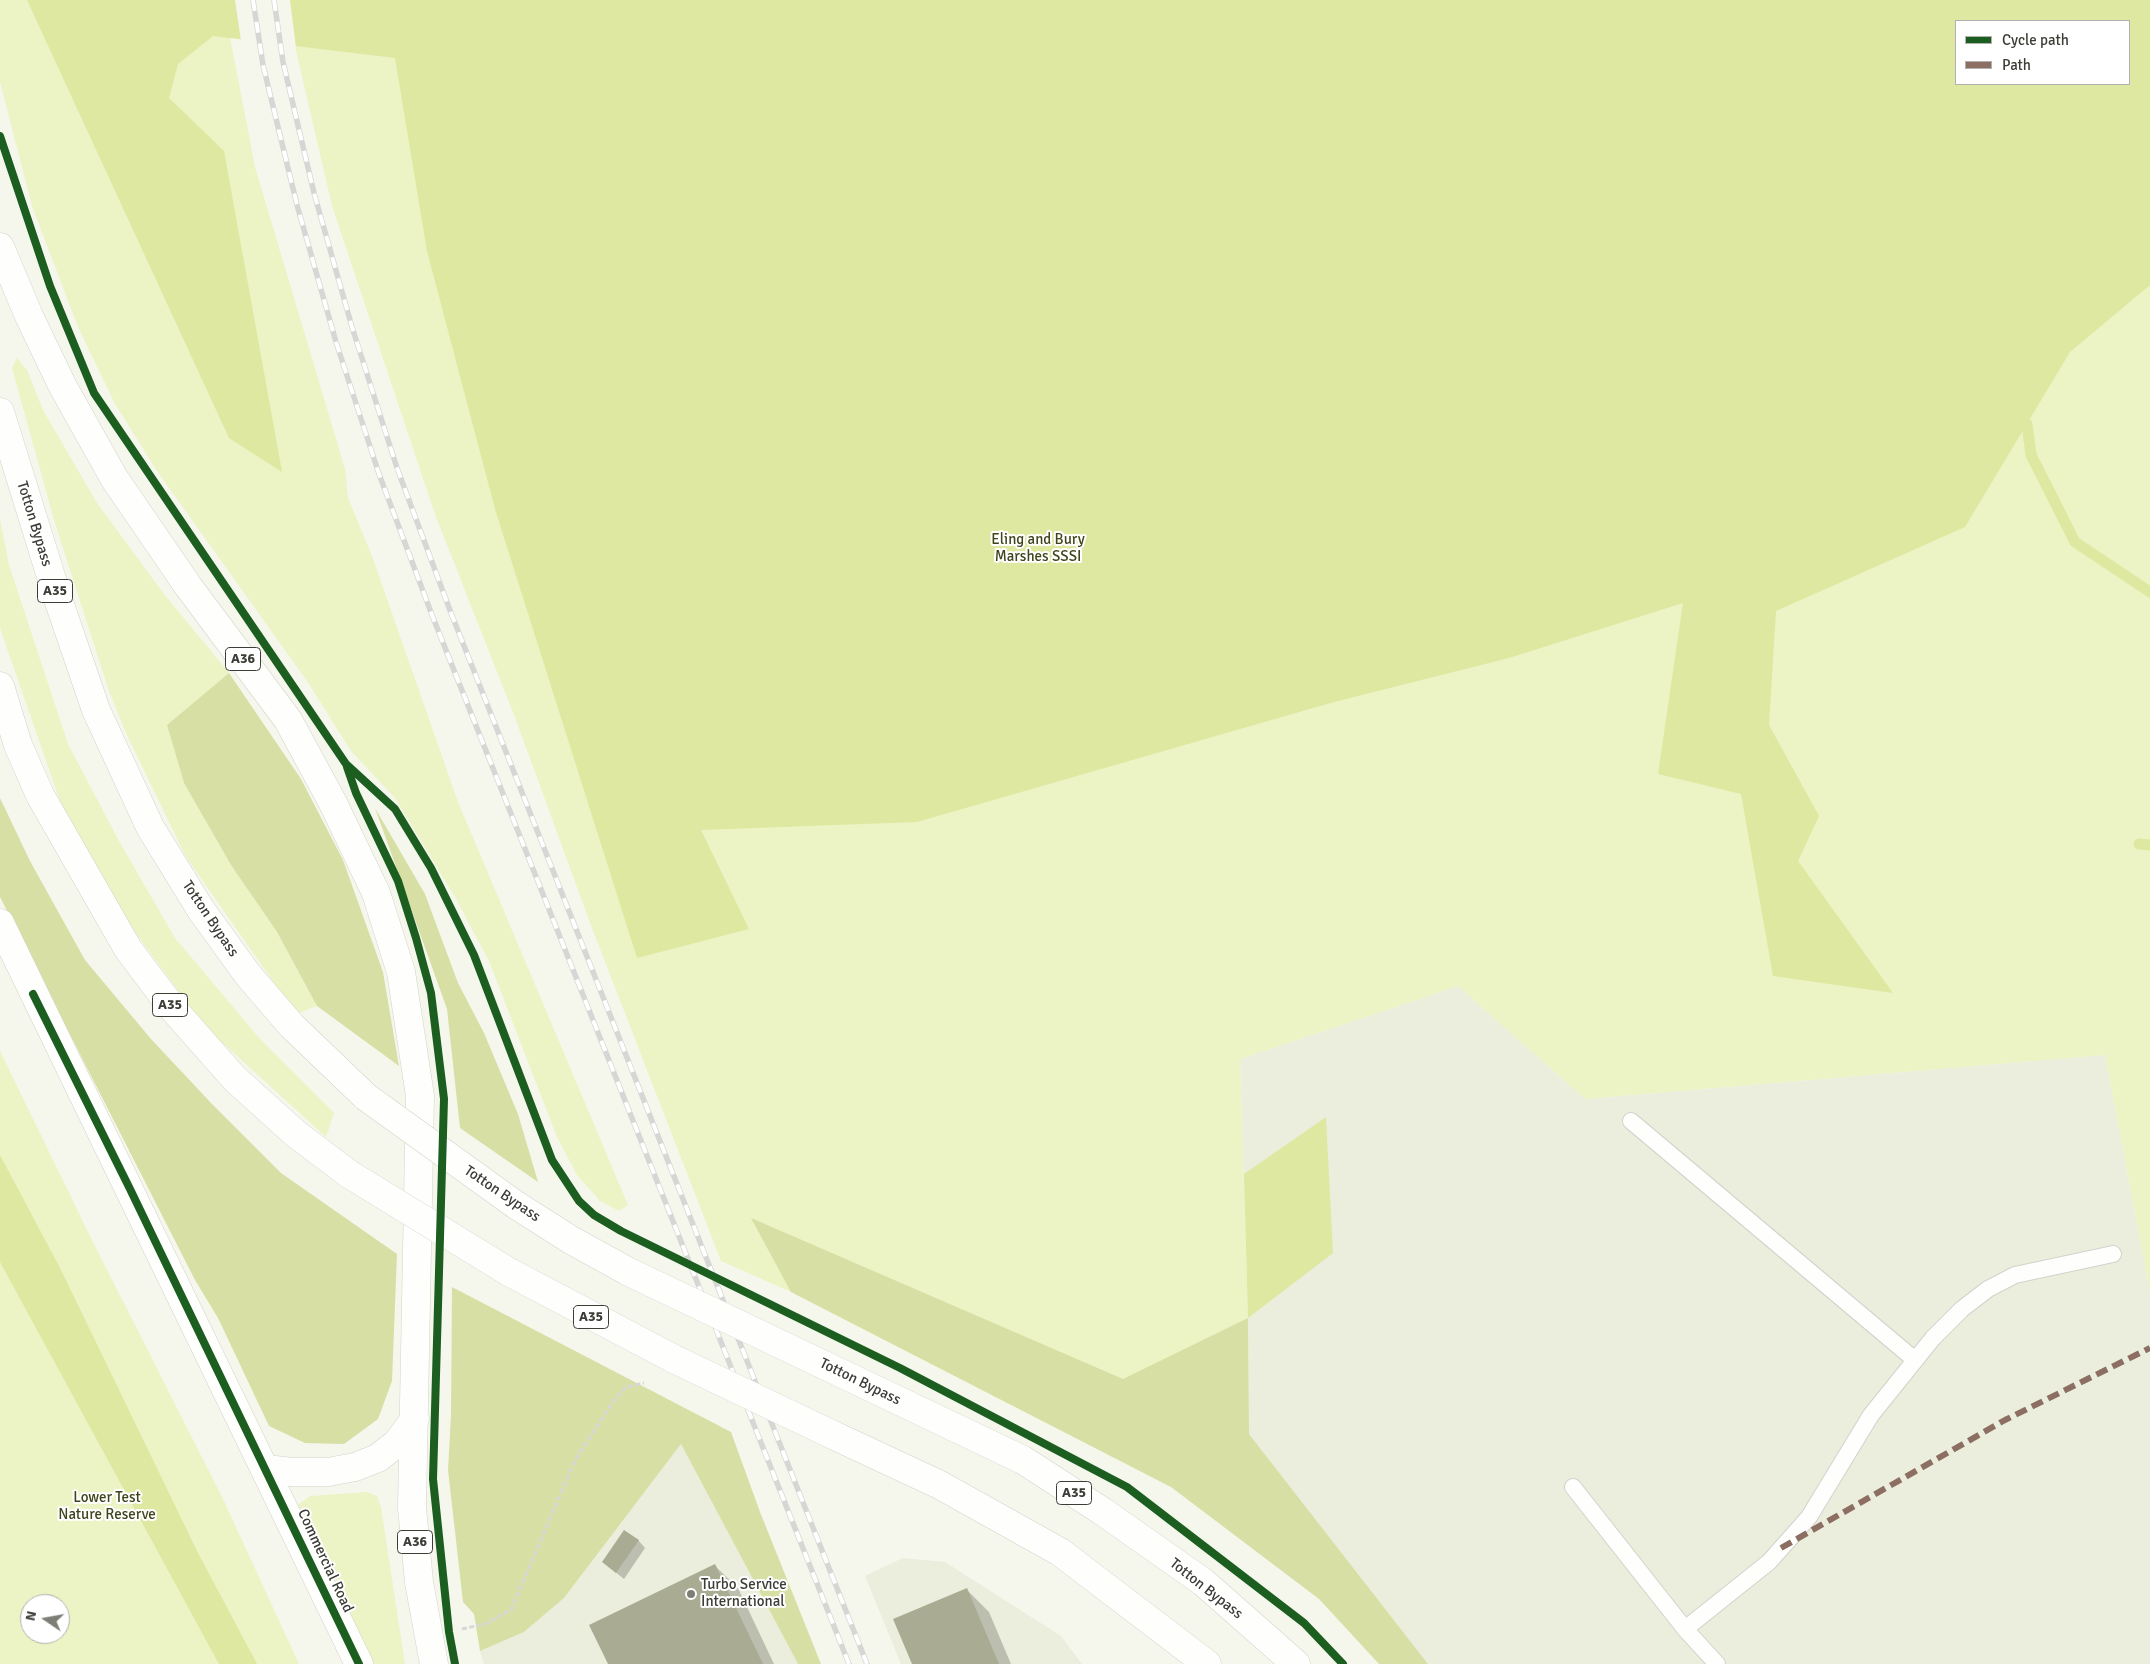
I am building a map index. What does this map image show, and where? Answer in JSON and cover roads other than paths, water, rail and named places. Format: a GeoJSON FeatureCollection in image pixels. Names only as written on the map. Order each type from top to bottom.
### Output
{"type":"FeatureCollection","features":[{"type":"Feature","properties":{"kind":"main road","name":"A36"},"geometry":{"type":"LineString","coordinates":[[0,247],[29,316],[62,385],[114,478],[188,586],[288,720],[334,803],[376,892],[402,972],[420,1096],[412,1508],[418,1582],[434,1664]]}},
{"type":"Feature","properties":{"kind":"main road","name":"Totton Bypass"},"geometry":{"type":"LineString","coordinates":[[0,412],[58,599],[96,710],[150,827],[201,910],[248,975],[291,1025],[366,1097],[516,1205],[571,1240],[629,1272],[1023,1460],[1102,1511],[1202,1582],[1296,1664]]}},
{"type":"Feature","properties":{"kind":"main road","name":"A35"},"geometry":{"type":"LineString","coordinates":[[0,686],[18,745],[40,795],[128,949],[174,1010],[236,1079],[296,1134],[349,1174],[509,1272],[674,1359],[940,1485],[1060,1552],[1207,1664]]}},
{"type":"Feature","properties":{"kind":"main road","name":"Commercial Road"},"geometry":{"type":"LineString","coordinates":[[0,923],[359,1664]]}},
{"type":"Feature","properties":{"kind":"main road"},"geometry":{"type":"LineString","coordinates":[[266,1470],[328,1472],[356,1467],[378,1458],[397,1443],[415,1419]]}},
{"type":"Feature","properties":{"kind":"lane"},"geometry":{"type":"LineString","coordinates":[[1631,1121],[1915,1360]]}},
{"type":"Feature","properties":{"kind":"lane"},"geometry":{"type":"LineString","coordinates":[[1685,1628],[1712,1609],[1768,1562],[1809,1517],[1872,1415],[1932,1338],[1962,1308],[1988,1289],[2015,1275],[2113,1254]]}},
{"type":"Feature","properties":{"kind":"lane"},"geometry":{"type":"LineString","coordinates":[[1573,1487],[1685,1628],[1717,1664]]}},
{"type":"Feature","properties":{"kind":"waterway"},"geometry":{"type":"LineString","coordinates":[[2027,424],[2031,455],[2075,542],[2150,592]]}},
{"type":"Feature","properties":{"kind":"waterway"},"geometry":{"type":"LineString","coordinates":[[2139,844],[2150,845]]}},
{"type":"Feature","properties":{"kind":"railway"},"geometry":{"type":"LineString","coordinates":[[253,0],[263,65],[297,205],[336,342],[379,474],[432,615],[849,1664]]}},
{"type":"Feature","properties":{"kind":"railway"},"geometry":{"type":"LineString","coordinates":[[274,0],[283,62],[314,193],[352,327],[397,468],[451,613],[867,1664]]}},
{"type":"Feature","properties":{"kind":"place","name":"Turbo Service International"},"geometry":{"type":"Point","coordinates":[691,1594]}},
{"type":"Feature","properties":{"kind":"park label","name":"Eling and Bury Marshes SSSI"},"geometry":{"type":"Point","coordinates":[1038,548]}},
{"type":"Feature","properties":{"kind":"park label","name":"Lower Test Nature Reserve"},"geometry":{"type":"Point","coordinates":[107,1506]}}]}
